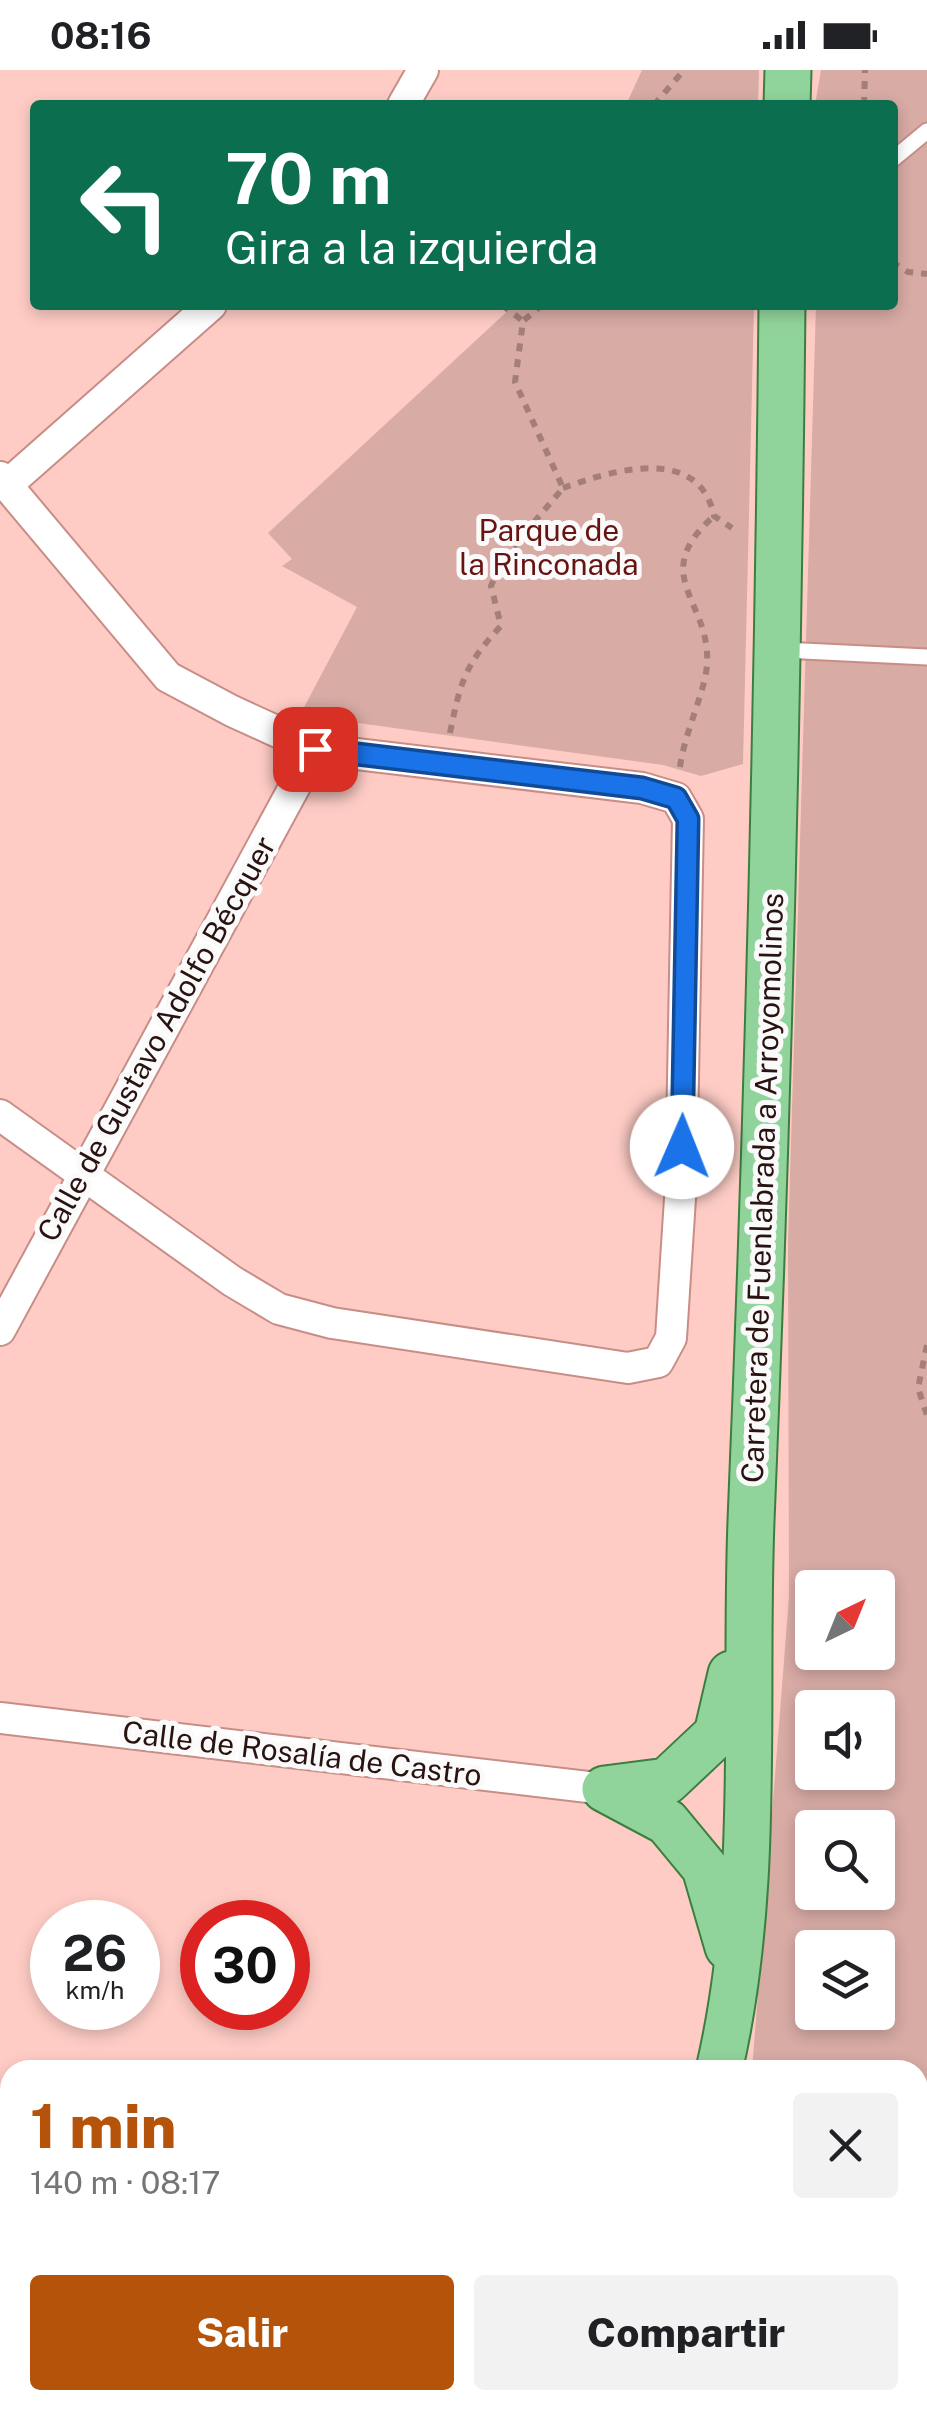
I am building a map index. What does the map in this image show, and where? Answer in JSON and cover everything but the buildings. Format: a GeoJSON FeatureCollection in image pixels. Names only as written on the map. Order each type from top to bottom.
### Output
{"type":"FeatureCollection","features":[{"type":"Feature","properties":{"kind":"main road"},"geometry":{"type":"LineString","coordinates":[[786,100],[788,70]]}},
{"type":"Feature","properties":{"kind":"main road","name":"Carretera de Fuenlabrada a Arroyomolinos"},"geometry":{"type":"LineString","coordinates":[[721,2060],[735,1973],[746,1829],[748,1602],[779,650],[782,310]]}},
{"type":"Feature","properties":{"kind":"main road"},"geometry":{"type":"LineString","coordinates":[[604,1789],[667,1780],[717,1734],[748,1602]]}},
{"type":"Feature","properties":{"kind":"main road"},"geometry":{"type":"LineString","coordinates":[[604,1789],[667,1822],[705,1868],[735,1973]]}},
{"type":"Feature","properties":{"kind":"street"},"geometry":{"type":"LineString","coordinates":[[406,100],[423,70]]}},
{"type":"Feature","properties":{"kind":"street"},"geometry":{"type":"LineString","coordinates":[[0,1115],[80,1176],[279,1309],[332,1323],[628,1368],[658,1362],[671,1338],[681,1183],[688,819],[676,798],[642,788],[315,749],[168,677],[3,481],[204,310]]}},
{"type":"Feature","properties":{"kind":"street","name":"Calle de Gustavo Adolfo Bécquer"},"geometry":{"type":"LineString","coordinates":[[0,1330],[80,1176],[315,749]]}},
{"type":"Feature","properties":{"kind":"street","name":"Calle de Rosalía de Castro"},"geometry":{"type":"LineString","coordinates":[[0,1718],[604,1789]]}},
{"type":"Feature","properties":{"kind":"lane"},"geometry":{"type":"LineString","coordinates":[[898,155],[927,130]]}},
{"type":"Feature","properties":{"kind":"lane"},"geometry":{"type":"LineString","coordinates":[[779,650],[927,658]]}},
{"type":"Feature","properties":{"kind":"path"},"geometry":{"type":"LineString","coordinates":[[658,100],[684,70]]}},
{"type":"Feature","properties":{"kind":"path"},"geometry":{"type":"LineString","coordinates":[[864,70],[864,100]]}},
{"type":"Feature","properties":{"kind":"path"},"geometry":{"type":"LineString","coordinates":[[898,266],[908,272],[927,274]]}},
{"type":"Feature","properties":{"kind":"path"},"geometry":{"type":"LineString","coordinates":[[509,310],[523,321]]}},
{"type":"Feature","properties":{"kind":"path"},"geometry":{"type":"LineString","coordinates":[[536,310],[523,321],[515,382],[562,488]]}},
{"type":"Feature","properties":{"kind":"path"},"geometry":{"type":"LineString","coordinates":[[448,740],[462,676],[472,656],[501,626],[491,586],[502,560],[543,517],[562,488],[624,468],[666,468],[692,478],[711,499],[714,516],[732,528]]}},
{"type":"Feature","properties":{"kind":"path"},"geometry":{"type":"LineString","coordinates":[[676,798],[681,759],[705,677],[706,634],[680,572],[688,538],[714,516]]}},
{"type":"Feature","properties":{"kind":"path"},"geometry":{"type":"LineString","coordinates":[[927,1345],[918,1388],[927,1415]]}},
{"type":"Feature","properties":{"kind":"green space"},"geometry":{"type":"Polygon","coordinates":[[[642,70],[759,70],[758,100],[628,100],[642,70]]]}},
{"type":"Feature","properties":{"kind":"green space"},"geometry":{"type":"Polygon","coordinates":[[[821,70],[927,70],[927,2060],[753,2060],[789,1597],[788,1243],[816,310],[898,310],[898,100],[816,100],[821,70]]]}},
{"type":"Feature","properties":{"kind":"green space","name":"Parque de la Rinconada"},"geometry":{"type":"Polygon","coordinates":[[[509,310],[754,310],[743,764],[701,776],[663,765],[300,715],[357,607],[282,566],[292,559],[268,533],[509,310]]]}},
{"type":"Feature","properties":{"kind":"route"},"geometry":{"type":"LineString","coordinates":[[315,749],[642,788],[676,798],[688,819],[682,1147]]}}]}
